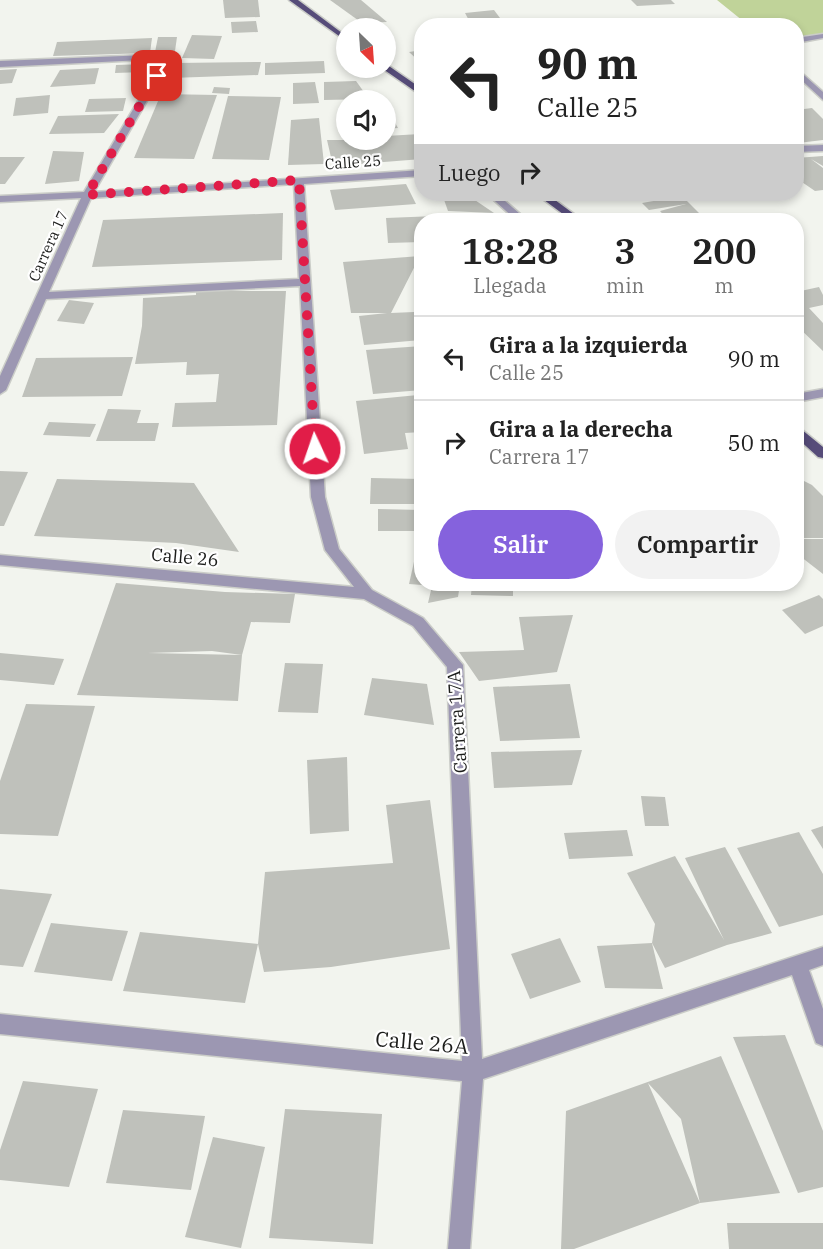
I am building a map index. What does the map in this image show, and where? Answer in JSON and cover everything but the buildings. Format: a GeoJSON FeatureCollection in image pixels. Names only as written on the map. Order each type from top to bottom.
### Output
{"type":"FeatureCollection","features":[{"type":"Feature","properties":{"kind":"main road"},"geometry":{"type":"LineString","coordinates":[[293,0],[336,32]]}},
{"type":"Feature","properties":{"kind":"main road"},"geometry":{"type":"LineString","coordinates":[[396,74],[414,88]]}},
{"type":"Feature","properties":{"kind":"main road"},"geometry":{"type":"LineString","coordinates":[[551,201],[567,213]]}},
{"type":"Feature","properties":{"kind":"main road"},"geometry":{"type":"LineString","coordinates":[[804,436],[823,454]]}},
{"type":"Feature","properties":{"kind":"street"},"geometry":{"type":"LineString","coordinates":[[804,40],[823,36]]}},
{"type":"Feature","properties":{"kind":"street","name":"Carrera 17"},"geometry":{"type":"LineString","coordinates":[[0,64],[169,56],[87,195],[0,390]]}},
{"type":"Feature","properties":{"kind":"street"},"geometry":{"type":"LineString","coordinates":[[804,78],[823,97]]}},
{"type":"Feature","properties":{"kind":"street"},"geometry":{"type":"LineString","coordinates":[[804,149],[823,148]]}},
{"type":"Feature","properties":{"kind":"street","name":"Calle 25"},"geometry":{"type":"LineString","coordinates":[[0,199],[414,173]]}},
{"type":"Feature","properties":{"kind":"street","name":"Carrera 17A"},"geometry":{"type":"LineString","coordinates":[[299,180],[318,497],[332,550],[366,594],[418,622],[455,665],[473,1072],[459,1249]]}},
{"type":"Feature","properties":{"kind":"street"},"geometry":{"type":"LineString","coordinates":[[500,201],[514,213]]}},
{"type":"Feature","properties":{"kind":"street"},"geometry":{"type":"LineString","coordinates":[[42,296],[306,282]]}},
{"type":"Feature","properties":{"kind":"street"},"geometry":{"type":"LineString","coordinates":[[804,397],[823,393]]}},
{"type":"Feature","properties":{"kind":"street","name":"Calle 26"},"geometry":{"type":"LineString","coordinates":[[0,560],[366,594]]}},
{"type":"Feature","properties":{"kind":"street","name":"Calle 26A"},"geometry":{"type":"LineString","coordinates":[[0,1024],[473,1072],[823,956]]}},
{"type":"Feature","properties":{"kind":"street"},"geometry":{"type":"LineString","coordinates":[[798,966],[823,1036]]}},
{"type":"Feature","properties":{"kind":"green space"},"geometry":{"type":"Polygon","coordinates":[[[717,0],[823,0],[823,35],[804,38],[804,18],[739,18],[717,0]]]}},
{"type":"Feature","properties":{"kind":"route"},"geometry":{"type":"LineString","coordinates":[[157,76],[87,195],[299,180],[315,449]]}}]}
